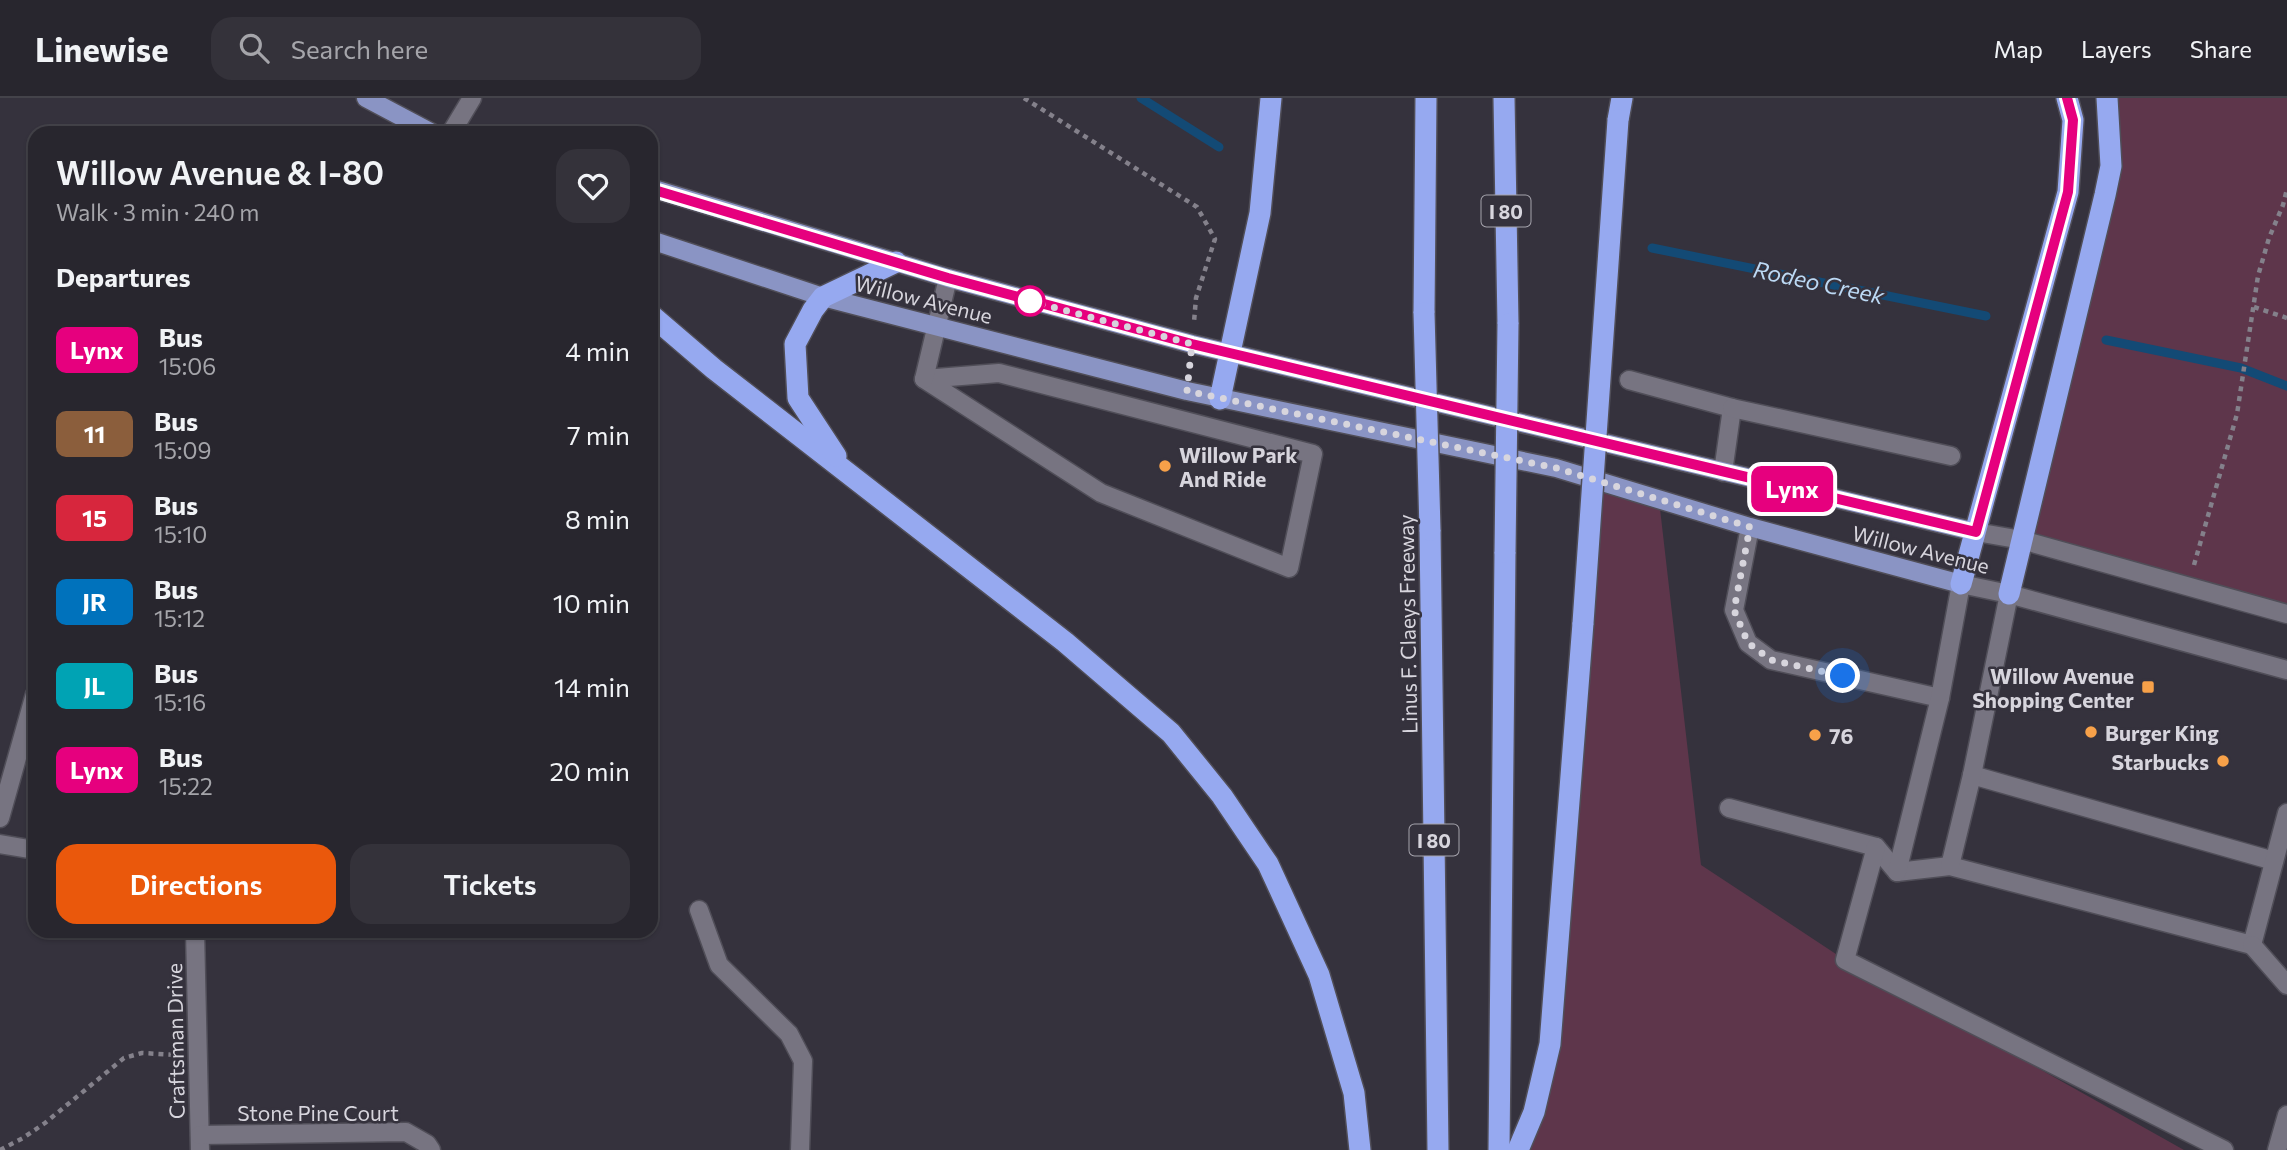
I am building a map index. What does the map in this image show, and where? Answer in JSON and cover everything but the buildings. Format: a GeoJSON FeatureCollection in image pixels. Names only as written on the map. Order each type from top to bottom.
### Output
{"type":"FeatureCollection","features":[{"type":"Feature","properties":{"kind":"highway"},"geometry":{"type":"LineString","coordinates":[[1220,398],[1260,213],[1271,98]]}},
{"type":"Feature","properties":{"kind":"highway","name":"Linus F. Claeys Freeway"},"geometry":{"type":"LineString","coordinates":[[1426,98],[1423,313],[1430,530],[1437,1150]]}},
{"type":"Feature","properties":{"kind":"highway","name":"I 80"},"geometry":{"type":"LineString","coordinates":[[1499,1150],[1508,324],[1504,98]]}},
{"type":"Feature","properties":{"kind":"highway"},"geometry":{"type":"LineString","coordinates":[[1518,1150],[1534,1112],[1550,1044],[1618,120],[1622,98]]}},
{"type":"Feature","properties":{"kind":"highway"},"geometry":{"type":"LineString","coordinates":[[1961,584],[2068,192],[2073,120],[2067,98]]}},
{"type":"Feature","properties":{"kind":"highway"},"geometry":{"type":"LineString","coordinates":[[2009,594],[2107,186],[2110,166],[2107,98]]}},
{"type":"Feature","properties":{"kind":"highway"},"geometry":{"type":"LineString","coordinates":[[847,472],[798,398],[795,344],[823,297],[896,262]]}},
{"type":"Feature","properties":{"kind":"highway"},"geometry":{"type":"LineString","coordinates":[[658,321],[714,369],[1065,642],[1171,733],[1222,796],[1268,864],[1319,975],[1354,1093],[1360,1150]]}},
{"type":"Feature","properties":{"kind":"main road"},"geometry":{"type":"LineString","coordinates":[[366,98],[419,126]]}},
{"type":"Feature","properties":{"kind":"main road","name":"Willow Avenue"},"geometry":{"type":"LineString","coordinates":[[658,190],[948,278],[1192,344],[1976,532]]}},
{"type":"Feature","properties":{"kind":"main road","name":"Willow Avenue"},"geometry":{"type":"LineString","coordinates":[[658,242],[823,297],[1220,398],[1556,468],[1750,527],[1961,584]]}},
{"type":"Feature","properties":{"kind":"street"},"geometry":{"type":"LineString","coordinates":[[455,126],[472,98]]}},
{"type":"Feature","properties":{"kind":"street"},"geometry":{"type":"LineString","coordinates":[[924,379],[948,278]]}},
{"type":"Feature","properties":{"kind":"street"},"geometry":{"type":"LineString","coordinates":[[999,373],[1313,454],[1289,568],[1101,493],[924,379],[999,373]]}},
{"type":"Feature","properties":{"kind":"street"},"geometry":{"type":"LineString","coordinates":[[1629,380],[1732,408],[1951,456]]}},
{"type":"Feature","properties":{"kind":"street"},"geometry":{"type":"LineString","coordinates":[[1723,472],[1732,408]]}},
{"type":"Feature","properties":{"kind":"street"},"geometry":{"type":"LineString","coordinates":[[1750,527],[1734,610],[1748,643],[1771,660],[1940,698]]}},
{"type":"Feature","properties":{"kind":"street","name":"Willow Avenue"},"geometry":{"type":"LineString","coordinates":[[1976,532],[2022,540],[2287,614]]}},
{"type":"Feature","properties":{"kind":"street"},"geometry":{"type":"LineString","coordinates":[[1897,872],[1940,698],[1961,584]]}},
{"type":"Feature","properties":{"kind":"street","name":"Willow Avenue"},"geometry":{"type":"LineString","coordinates":[[1961,584],[2009,594],[2287,670]]}},
{"type":"Feature","properties":{"kind":"street"},"geometry":{"type":"LineString","coordinates":[[1950,866],[1972,775],[2009,594]]}},
{"type":"Feature","properties":{"kind":"street"},"geometry":{"type":"LineString","coordinates":[[0,818],[28,719]]}},
{"type":"Feature","properties":{"kind":"street"},"geometry":{"type":"LineString","coordinates":[[1972,775],[2274,860]]}},
{"type":"Feature","properties":{"kind":"street"},"geometry":{"type":"LineString","coordinates":[[1729,808],[1876,847],[1897,872]]}},
{"type":"Feature","properties":{"kind":"street"},"geometry":{"type":"LineString","coordinates":[[2252,945],[2287,813]]}},
{"type":"Feature","properties":{"kind":"street"},"geometry":{"type":"LineString","coordinates":[[0,844],[28,849]]}},
{"type":"Feature","properties":{"kind":"street"},"geometry":{"type":"LineString","coordinates":[[1876,847],[1845,960],[2224,1150]]}},
{"type":"Feature","properties":{"kind":"street"},"geometry":{"type":"LineString","coordinates":[[1897,872],[1950,866],[2252,945],[2287,985]]}},
{"type":"Feature","properties":{"kind":"street"},"geometry":{"type":"LineString","coordinates":[[699,910],[719,965],[789,1034],[803,1061],[800,1150]]}},
{"type":"Feature","properties":{"kind":"street","name":"Craftsman Drive"},"geometry":{"type":"LineString","coordinates":[[195,938],[200,1142]]}},
{"type":"Feature","properties":{"kind":"street"},"geometry":{"type":"LineString","coordinates":[[2277,1150],[2287,1115]]}},
{"type":"Feature","properties":{"kind":"street","name":"Stone Pine Court"},"geometry":{"type":"LineString","coordinates":[[200,1142],[406,1132],[427,1144],[430,1150]]}},
{"type":"Feature","properties":{"kind":"path"},"geometry":{"type":"LineString","coordinates":[[1024,98],[1198,207],[1215,239],[1196,298],[1192,344]]}},
{"type":"Feature","properties":{"kind":"path"},"geometry":{"type":"LineString","coordinates":[[2188,586],[2237,414],[2258,276],[2287,189]]}},
{"type":"Feature","properties":{"kind":"path"},"geometry":{"type":"LineString","coordinates":[[2254,307],[2287,318]]}},
{"type":"Feature","properties":{"kind":"path"},"geometry":{"type":"LineString","coordinates":[[0,1150],[45,1123],[124,1058],[142,1053],[198,1057]]}},
{"type":"Feature","properties":{"kind":"shaded area"},"geometry":{"type":"Polygon","coordinates":[[[2107,98],[2287,98],[2287,614],[2022,540],[2105,195],[2107,98]]]}},
{"type":"Feature","properties":{"kind":"shaded area"},"geometry":{"type":"Polygon","coordinates":[[[1590,479],[1659,500],[1701,865],[1845,960],[2184,1150],[1518,1150],[1534,1112],[1590,479]]]}},
{"type":"Feature","properties":{"kind":"waterway","name":"Rodeo Creek"},"geometry":{"type":"LineString","coordinates":[[1141,98],[1219,147]]}},
{"type":"Feature","properties":{"kind":"waterway","name":"Rodeo Creek"},"geometry":{"type":"LineString","coordinates":[[1652,248],[1986,316]]}},
{"type":"Feature","properties":{"kind":"waterway","name":"Rodeo Creek"},"geometry":{"type":"LineString","coordinates":[[2106,340],[2241,368],[2287,386]]}},
{"type":"Feature","properties":{"kind":"bus line","name":"Lynx"},"geometry":{"type":"LineString","coordinates":[[658,191],[948,278],[1192,344],[1976,532],[2068,192],[2073,120],[2067,98]]}},
{"type":"Feature","properties":{"kind":"place","name":"Willow Park And Ride"},"geometry":{"type":"Point","coordinates":[1165,466]}},
{"type":"Feature","properties":{"kind":"place","name":"Willow Avenue Shopping Center"},"geometry":{"type":"Point","coordinates":[2148,687]}},
{"type":"Feature","properties":{"kind":"place","name":"Burger King"},"geometry":{"type":"Point","coordinates":[2091,732]}},
{"type":"Feature","properties":{"kind":"place","name":"76"},"geometry":{"type":"Point","coordinates":[1815,735]}},
{"type":"Feature","properties":{"kind":"place","name":"Starbucks"},"geometry":{"type":"Point","coordinates":[2223,761]}},
{"type":"Feature","properties":{"kind":"route"},"geometry":{"type":"LineString","coordinates":[[1030,301],[1192,344],[1187,391],[1556,468],[1750,527],[1734,610],[1748,643],[1771,660],[1843,676]]}}]}
